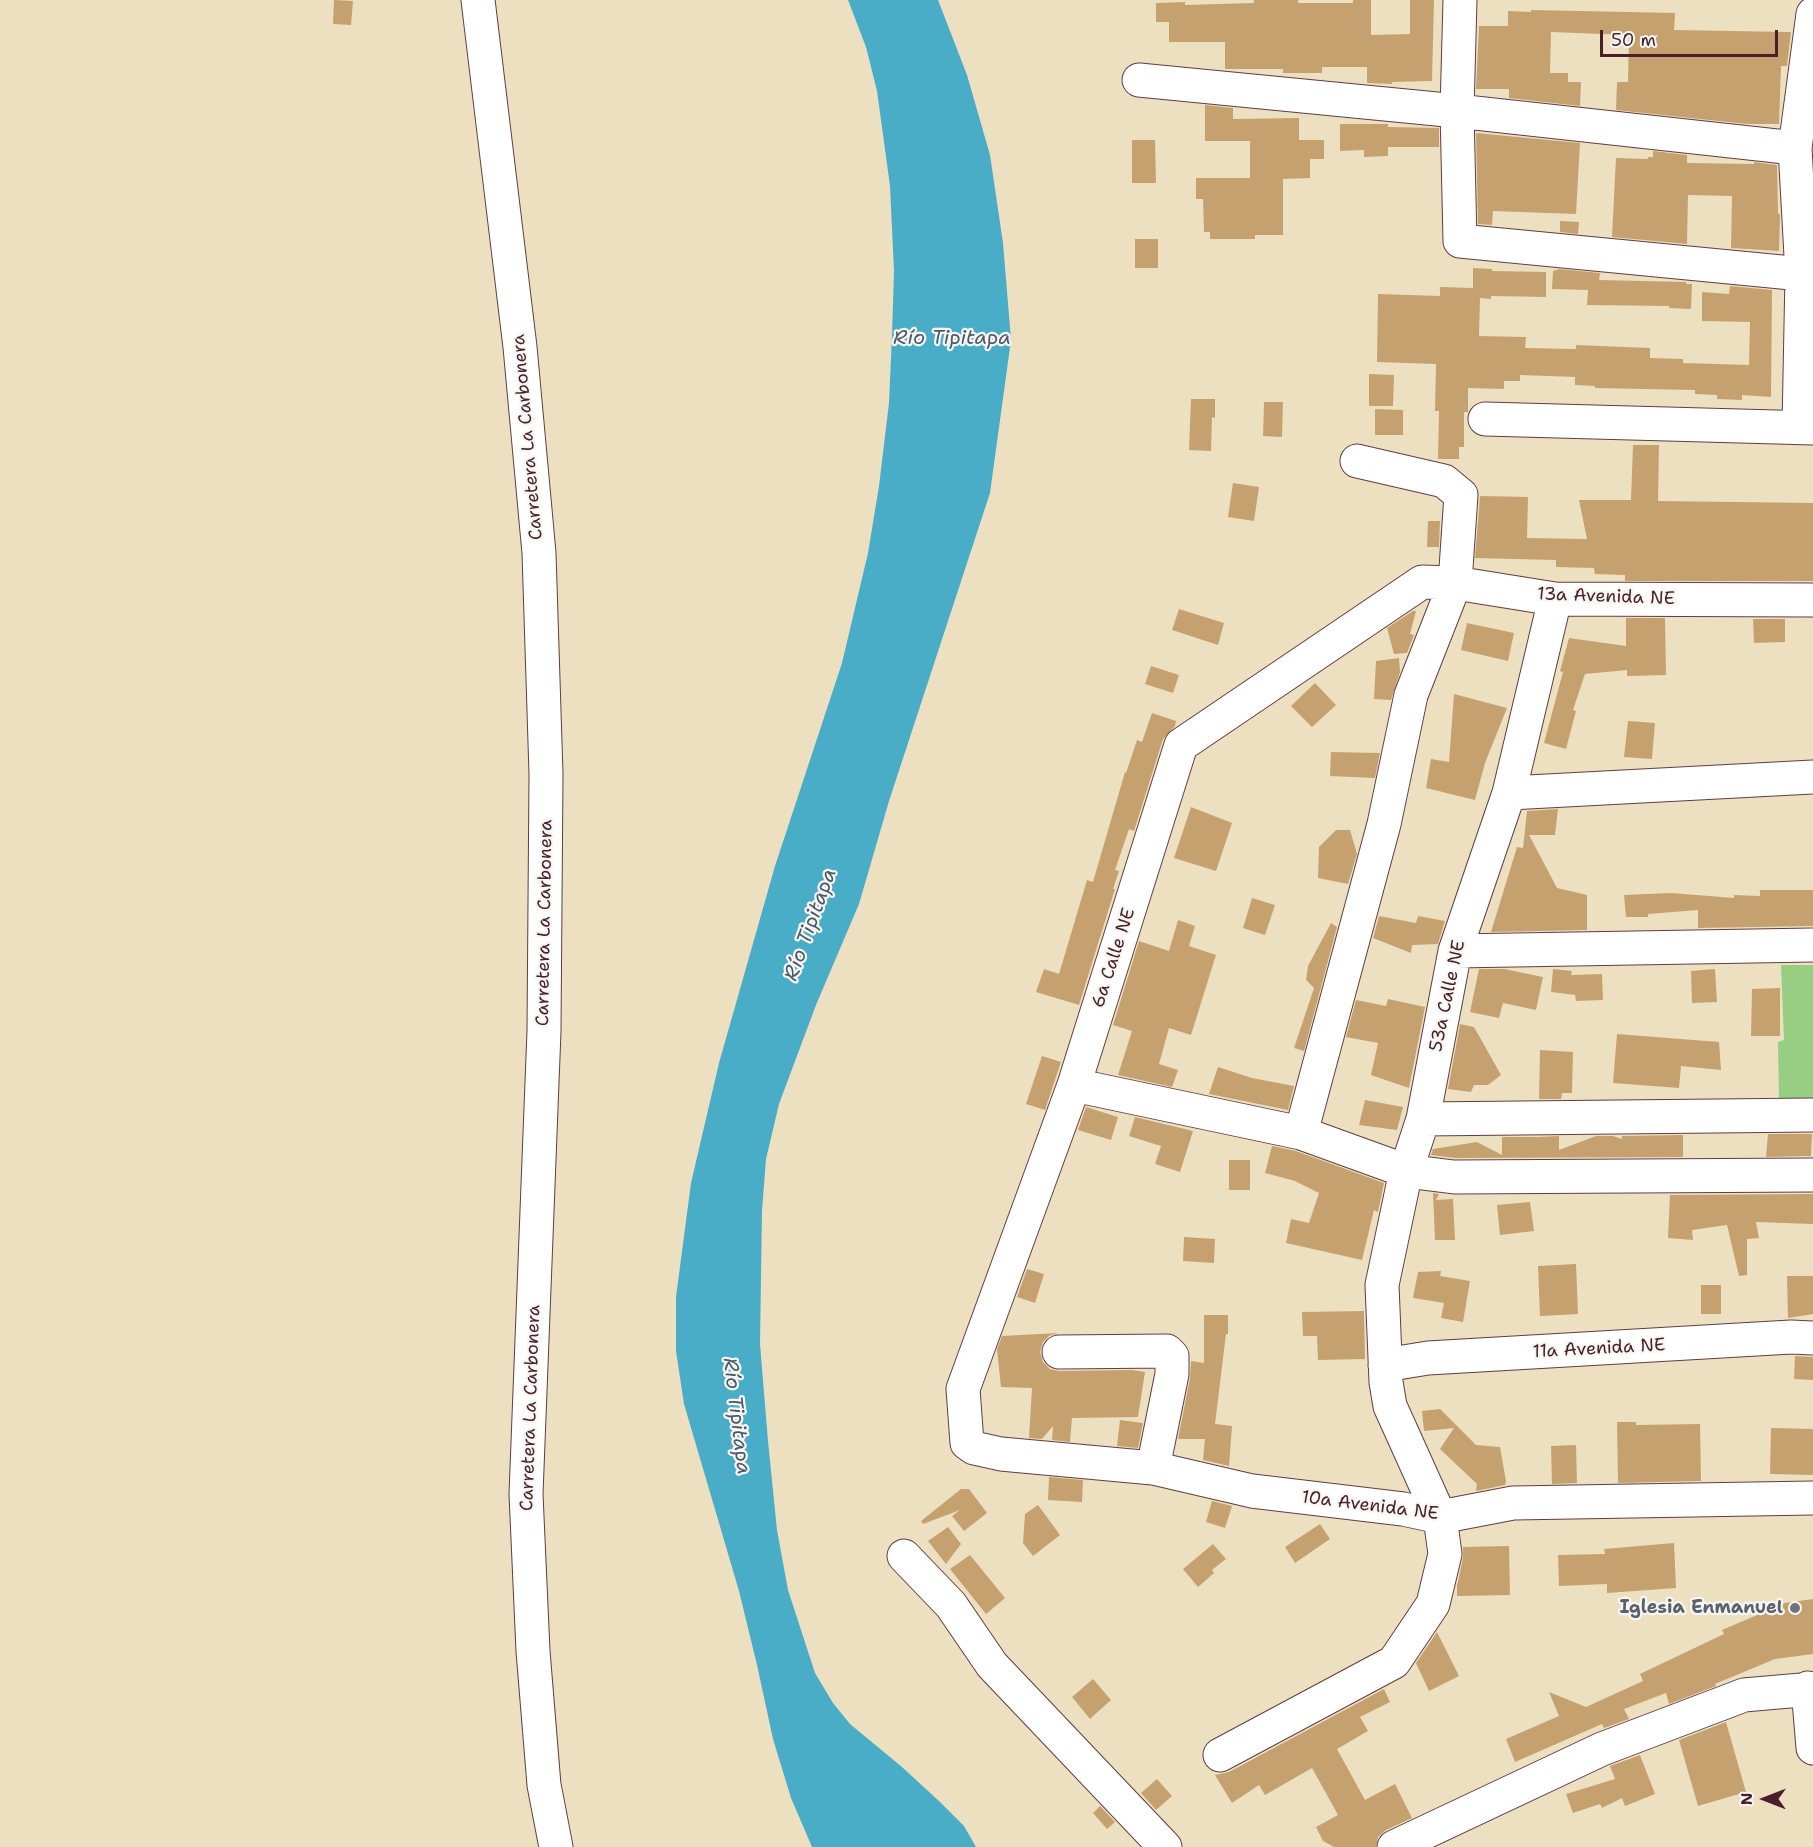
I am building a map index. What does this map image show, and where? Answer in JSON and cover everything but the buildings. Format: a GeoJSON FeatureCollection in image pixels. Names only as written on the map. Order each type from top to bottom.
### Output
{"type":"FeatureCollection","features":[{"type":"Feature","properties":{"kind":"street","name":"Carretera La Carbonera"},"geometry":{"type":"LineString","coordinates":[[478,0],[520,347],[539,553],[546,774],[544,1031],[526,1494],[544,1785],[556,1847]]}},
{"type":"Feature","properties":{"kind":"street"},"geometry":{"type":"LineString","coordinates":[[1460,0],[1457,111],[1461,241],[1802,274]]}},
{"type":"Feature","properties":{"kind":"street"},"geometry":{"type":"LineString","coordinates":[[1485,419],[1806,427],[1802,274],[1795,148],[1813,14]]}},
{"type":"Feature","properties":{"kind":"street"},"geometry":{"type":"LineString","coordinates":[[1139,80],[1457,111],[1795,148]]}},
{"type":"Feature","properties":{"kind":"street"},"geometry":{"type":"LineString","coordinates":[[1301,1133],[1381,835],[1411,695],[1455,583],[1461,495],[1444,481],[1357,461]]}},
{"type":"Feature","properties":{"kind":"street","name":"6a Calle NE"},"geometry":{"type":"LineString","coordinates":[[1001,1454],[974,1448],[967,1443],[963,1389],[1074,1085],[1181,745],[1422,582],[1455,583]]}},
{"type":"Feature","properties":{"kind":"street","name":"13a Avenida NE"},"geometry":{"type":"LineString","coordinates":[[1455,583],[1555,599],[1813,600]]}},
{"type":"Feature","properties":{"kind":"street","name":"53a Calle NE"},"geometry":{"type":"LineString","coordinates":[[1220,1755],[1394,1662],[1432,1604],[1445,1554],[1440,1517],[1390,1406],[1382,1328],[1382,1285],[1406,1171],[1424,1119],[1455,951],[1509,793],[1555,599]]}},
{"type":"Feature","properties":{"kind":"street"},"geometry":{"type":"LineString","coordinates":[[1509,793],[1813,777]]}},
{"type":"Feature","properties":{"kind":"street"},"geometry":{"type":"LineString","coordinates":[[1455,951],[1813,945]]}},
{"type":"Feature","properties":{"kind":"street"},"geometry":{"type":"LineString","coordinates":[[1074,1085],[1301,1133],[1406,1171],[1454,1177],[1813,1175]]}},
{"type":"Feature","properties":{"kind":"street"},"geometry":{"type":"LineString","coordinates":[[1424,1119],[1813,1115]]}},
{"type":"Feature","properties":{"kind":"street","name":"11a Avenida NE"},"geometry":{"type":"LineString","coordinates":[[1385,1365],[1428,1358],[1791,1337],[1813,1338]]}},
{"type":"Feature","properties":{"kind":"street"},"geometry":{"type":"LineString","coordinates":[[1059,1352],[1167,1351],[1172,1356],[1172,1374],[1153,1468]]}},
{"type":"Feature","properties":{"kind":"street","name":"10a Avenida NE"},"geometry":{"type":"LineString","coordinates":[[1001,1454],[1153,1468],[1252,1491],[1402,1509],[1440,1517],[1513,1503],[1813,1498]]}},
{"type":"Feature","properties":{"kind":"street"},"geometry":{"type":"LineString","coordinates":[[904,1556],[951,1605],[992,1665],[1165,1847]]}},
{"type":"Feature","properties":{"kind":"street"},"geometry":{"type":"LineString","coordinates":[[1394,1847],[1602,1749],[1744,1695],[1810,1688],[1813,1748]]}},
{"type":"Feature","properties":{"kind":"green space"},"geometry":{"type":"Polygon","coordinates":[[[1781,965],[1813,965],[1813,1104],[1779,1103],[1778,1042],[1784,1040],[1781,965]]]}},
{"type":"Feature","properties":{"kind":"water","name":"Río Tipitapa"},"geometry":{"type":"Polygon","coordinates":[[[848,0],[938,0],[967,75],[990,155],[1003,243],[1011,340],[990,493],[889,801],[859,904],[816,1005],[779,1104],[766,1159],[762,1211],[760,1344],[777,1530],[788,1590],[815,1673],[833,1703],[850,1724],[940,1802],[964,1826],[976,1847],[812,1847],[791,1798],[773,1739],[739,1591],[684,1404],[676,1351],[676,1297],[691,1183],[719,1063],[775,866],[842,663],[868,553],[879,486],[889,403],[892,335],[894,271],[890,186],[877,91],[866,47],[848,0]]]}},
{"type":"Feature","properties":{"kind":"place","name":"Iglesia Enmanuel"},"geometry":{"type":"Point","coordinates":[1795,1608]}}]}
